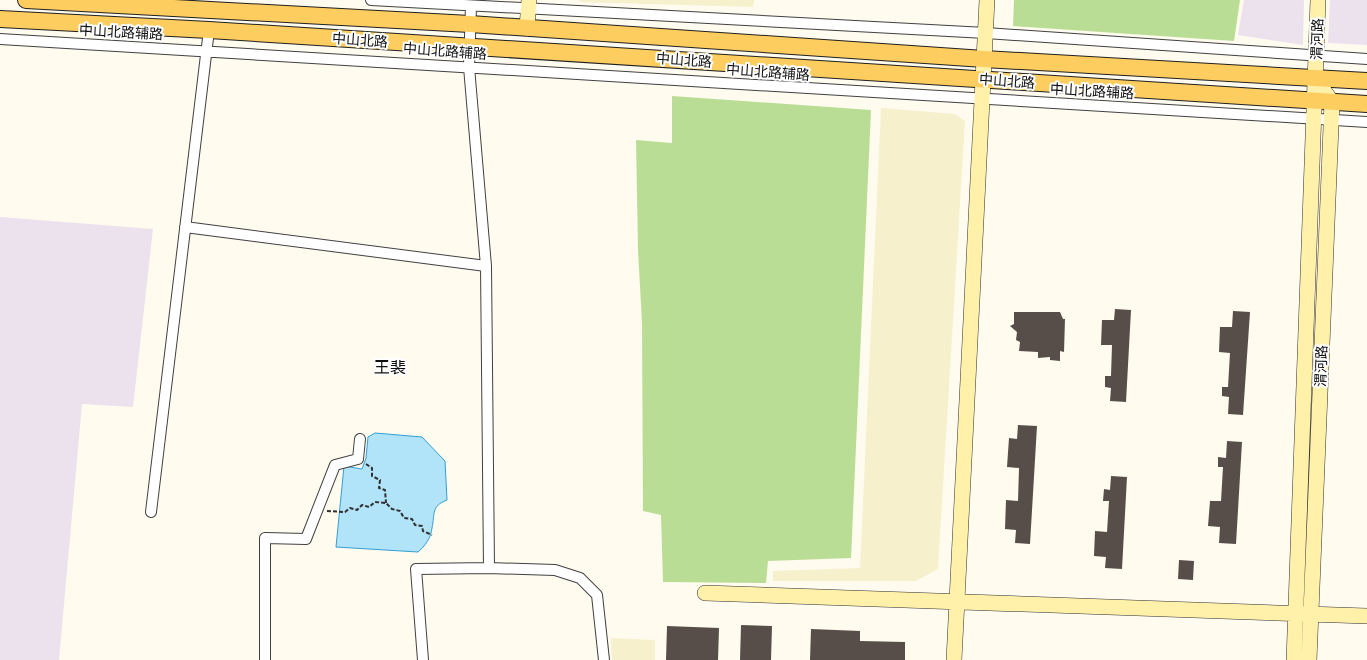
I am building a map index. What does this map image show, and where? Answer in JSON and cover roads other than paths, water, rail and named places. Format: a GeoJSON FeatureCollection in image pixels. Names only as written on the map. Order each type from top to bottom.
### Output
{"type":"FeatureCollection","features":[{"type":"Feature","properties":{"kind":"main road","name":"中山北路"},"geometry":{"type":"LineString","coordinates":[[26,0],[470,24],[984,59],[1367,81]]}},
{"type":"Feature","properties":{"kind":"main road","name":"中山北路"},"geometry":{"type":"LineString","coordinates":[[0,19],[469,46],[1367,104]]}},
{"type":"Feature","properties":{"kind":"street"},"geometry":{"type":"LineString","coordinates":[[372,0],[471,6],[529,4],[1367,58]]}},
{"type":"Feature","properties":{"kind":"street"},"geometry":{"type":"LineString","coordinates":[[954,660],[987,0]]}},
{"type":"Feature","properties":{"kind":"street","name":"渭河路"},"geometry":{"type":"LineString","coordinates":[[1309,660],[1303,613],[1305,330],[1318,0]]}},
{"type":"Feature","properties":{"kind":"street"},"geometry":{"type":"LineString","coordinates":[[527,28],[529,4]]}},
{"type":"Feature","properties":{"kind":"street"},"geometry":{"type":"LineString","coordinates":[[471,6],[468,66],[486,266],[489,568]]}},
{"type":"Feature","properties":{"kind":"street"},"geometry":{"type":"LineString","coordinates":[[150,512],[209,30]]}},
{"type":"Feature","properties":{"kind":"street","name":"中山北路辅路"},"geometry":{"type":"LineString","coordinates":[[0,39],[468,66],[1367,122]]}},
{"type":"Feature","properties":{"kind":"street","name":"渭河路"},"geometry":{"type":"LineString","coordinates":[[1294,660],[1303,613],[1322,331],[1332,120],[1332,102],[1315,78]]}},
{"type":"Feature","properties":{"kind":"street"},"geometry":{"type":"LineString","coordinates":[[185,227],[486,266]]}},
{"type":"Feature","properties":{"kind":"street"},"geometry":{"type":"LineString","coordinates":[[1305,330],[1322,331]]}},
{"type":"Feature","properties":{"kind":"street"},"geometry":{"type":"LineString","coordinates":[[265,660],[265,538],[306,539],[335,465],[358,459],[360,439]]}},
{"type":"Feature","properties":{"kind":"street"},"geometry":{"type":"LineString","coordinates":[[423,660],[416,569],[489,568],[555,570],[580,578],[597,595],[604,660]]}},
{"type":"Feature","properties":{"kind":"street"},"geometry":{"type":"LineString","coordinates":[[705,593],[1367,616]]}},
{"type":"Feature","properties":{"kind":"water"},"geometry":{"type":"Polygon","coordinates":[[[375,433],[422,437],[445,461],[447,500],[442,502],[436,508],[429,538],[418,552],[336,547],[344,466],[362,469],[366,458],[368,437],[375,433]]]}},
{"type":"Feature","properties":{"kind":"district","name":"王裴"},"geometry":{"type":"Point","coordinates":[390,367]}}]}
